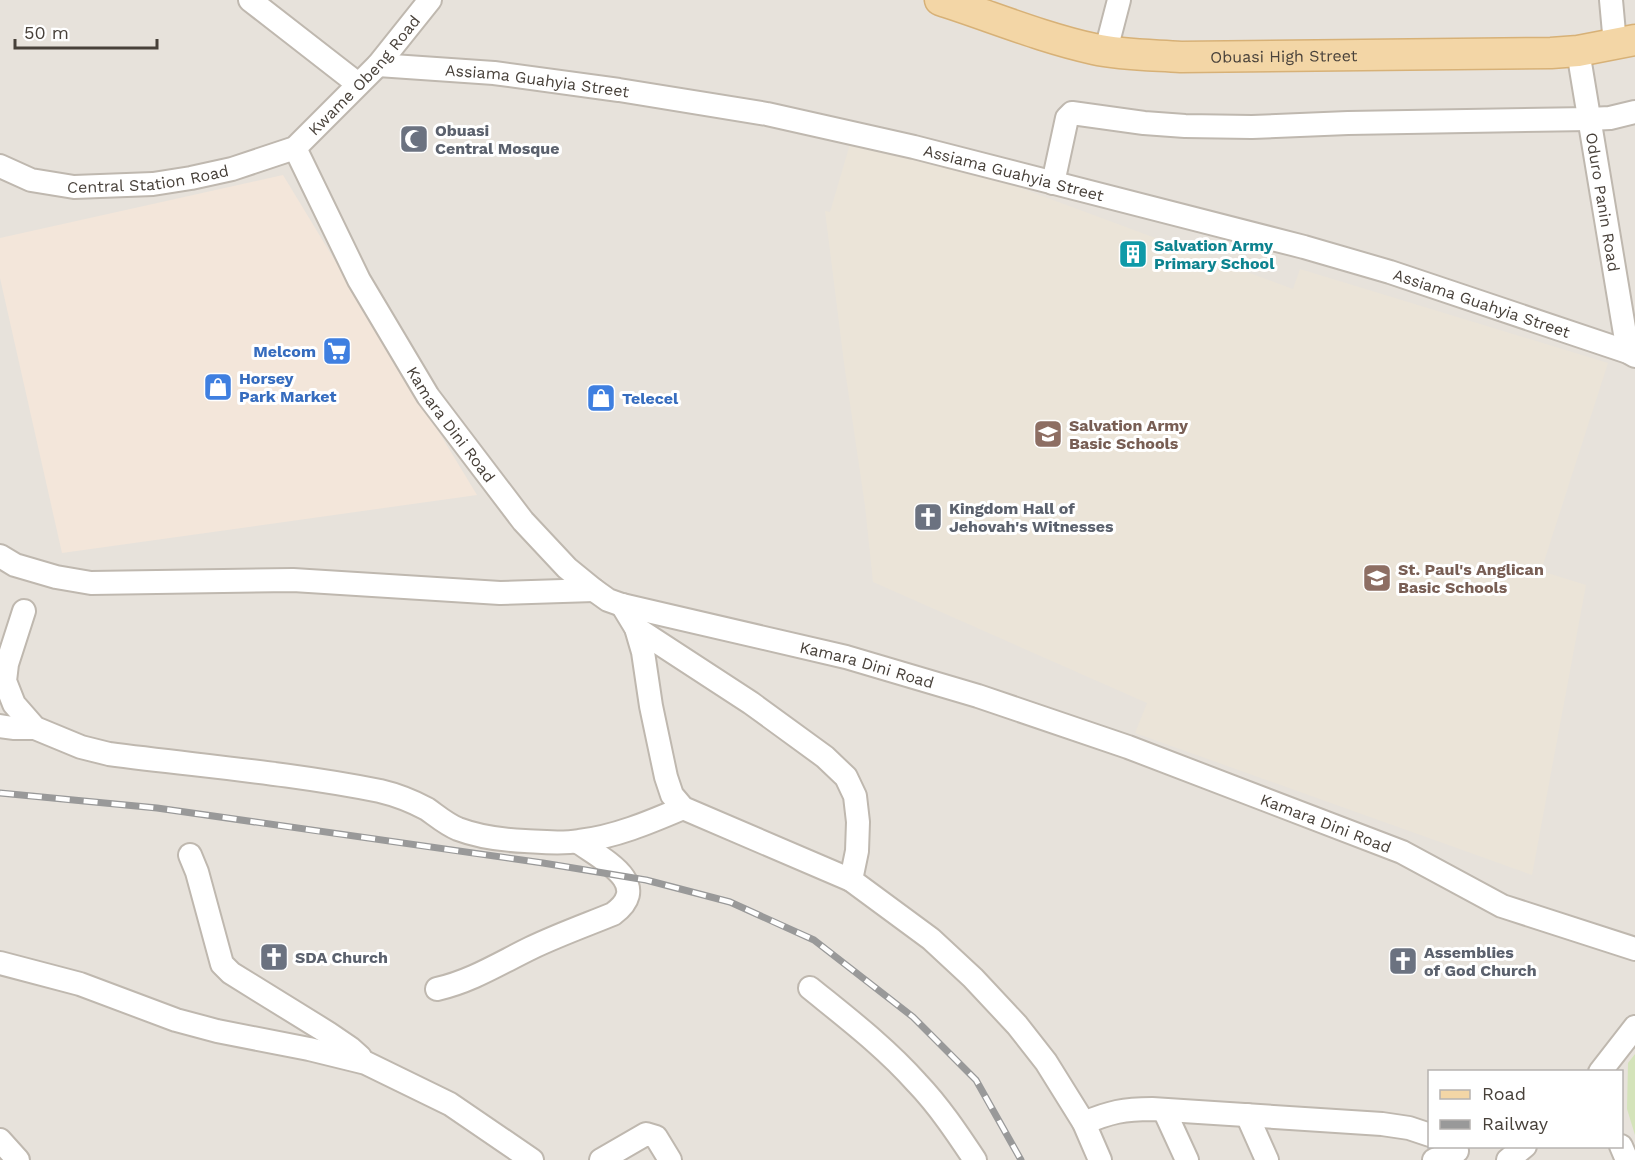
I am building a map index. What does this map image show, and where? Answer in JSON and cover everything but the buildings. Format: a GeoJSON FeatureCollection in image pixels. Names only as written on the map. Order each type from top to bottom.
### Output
{"type":"FeatureCollection","features":[{"type":"Feature","properties":{"kind":"main road","name":"Obuasi High Street"},"geometry":{"type":"LineString","coordinates":[[940,0],[1072,44],[1146,55],[1181,57],[1551,53],[1578,51],[1625,42]]}},
{"type":"Feature","properties":{"kind":"street"},"geometry":{"type":"LineString","coordinates":[[250,0],[358,84]]}},
{"type":"Feature","properties":{"kind":"street","name":"Kwame Obeng Road"},"geometry":{"type":"LineString","coordinates":[[295,148],[378,66],[430,0]]}},
{"type":"Feature","properties":{"kind":"street"},"geometry":{"type":"LineString","coordinates":[[1106,50],[1119,0]]}},
{"type":"Feature","properties":{"kind":"street"},"geometry":{"type":"LineString","coordinates":[[1611,0],[1625,42]]}},
{"type":"Feature","properties":{"kind":"street","name":"Oduro Panin Road"},"geometry":{"type":"LineString","coordinates":[[1578,51],[1632,354]]}},
{"type":"Feature","properties":{"kind":"street","name":"Assiama Guahyia Street"},"geometry":{"type":"LineString","coordinates":[[378,66],[494,73],[554,80],[768,114],[914,147],[1304,247],[1390,272],[1632,354]]}},
{"type":"Feature","properties":{"kind":"street"},"geometry":{"type":"LineString","coordinates":[[1053,183],[1067,118],[1072,113],[1163,125],[1230,127],[1589,119],[1610,118],[1635,112]]}},
{"type":"Feature","properties":{"kind":"street","name":"Central Station Road"},"geometry":{"type":"LineString","coordinates":[[0,166],[31,180],[74,187],[153,184],[232,169],[295,148]]}},
{"type":"Feature","properties":{"kind":"street","name":"Kamara Dini Road"},"geometry":{"type":"LineString","coordinates":[[295,148],[359,279],[428,396],[523,521],[567,568],[608,600],[846,657],[978,696],[1128,747],[1402,852],[1502,906],[1635,949]]}},
{"type":"Feature","properties":{"kind":"street"},"geometry":{"type":"LineString","coordinates":[[0,556],[15,565],[91,583],[293,580],[500,593],[594,590]]}},
{"type":"Feature","properties":{"kind":"street"},"geometry":{"type":"LineString","coordinates":[[622,605],[636,627],[643,652],[651,706],[666,777],[672,795],[683,808],[851,880],[931,939],[973,978],[1017,1025],[1046,1062],[1084,1123],[1100,1160]]}},
{"type":"Feature","properties":{"kind":"street"},"geometry":{"type":"LineString","coordinates":[[24,611],[4,681],[14,704],[35,728]]}},
{"type":"Feature","properties":{"kind":"street"},"geometry":{"type":"LineString","coordinates":[[636,627],[751,703],[825,756],[846,777],[855,796],[858,822],[857,851],[851,880]]}},
{"type":"Feature","properties":{"kind":"street"},"geometry":{"type":"LineString","coordinates":[[0,726],[35,728],[81,747],[109,754],[322,781],[400,796],[429,810],[457,828],[483,836],[510,840],[578,842],[620,832],[683,808]]}},
{"type":"Feature","properties":{"kind":"street"},"geometry":{"type":"LineString","coordinates":[[437,989],[480,975],[533,947],[613,914],[622,907],[630,889],[627,882],[617,870],[578,842]]}},
{"type":"Feature","properties":{"kind":"street"},"geometry":{"type":"LineString","coordinates":[[190,855],[197,872],[222,964],[231,973],[343,1043],[366,1062]]}},
{"type":"Feature","properties":{"kind":"street"},"geometry":{"type":"LineString","coordinates":[[0,963],[80,984],[176,1020],[217,1031],[366,1062],[450,1104],[529,1159]]}},
{"type":"Feature","properties":{"kind":"street"},"geometry":{"type":"LineString","coordinates":[[810,988],[888,1053],[917,1082],[940,1109],[975,1160]]}},
{"type":"Feature","properties":{"kind":"street"},"geometry":{"type":"LineString","coordinates":[[1601,1070],[1630,1034]]}},
{"type":"Feature","properties":{"kind":"street"},"geometry":{"type":"LineString","coordinates":[[1619,1070],[1630,1034]]}},
{"type":"Feature","properties":{"kind":"street"},"geometry":{"type":"LineString","coordinates":[[1084,1123],[1116,1111],[1164,1110],[1382,1124],[1409,1128],[1428,1134]]}},
{"type":"Feature","properties":{"kind":"street"},"geometry":{"type":"LineString","coordinates":[[1164,1110],[1187,1160]]}},
{"type":"Feature","properties":{"kind":"street"},"geometry":{"type":"LineString","coordinates":[[1247,1115],[1267,1160]]}},
{"type":"Feature","properties":{"kind":"street"},"geometry":{"type":"LineString","coordinates":[[601,1160],[646,1134],[656,1137],[670,1160]]}},
{"type":"Feature","properties":{"kind":"street"},"geometry":{"type":"LineString","coordinates":[[0,1140],[18,1160]]}},
{"type":"Feature","properties":{"kind":"street"},"geometry":{"type":"LineString","coordinates":[[1508,1160],[1523,1148]]}},
{"type":"Feature","properties":{"kind":"street"},"geometry":{"type":"LineString","coordinates":[[1434,1160],[1458,1152]]}},
{"type":"Feature","properties":{"kind":"shaded area"},"geometry":{"type":"Polygon","coordinates":[[[0,0],[1635,0],[1635,1160],[0,1160],[0,0]]]}},
{"type":"Feature","properties":{"kind":"shaded area"},"geometry":{"type":"Polygon","coordinates":[[[850,144],[912,156],[1015,186],[1293,289],[1300,269],[1608,363],[1541,571],[1586,585],[1532,875],[1135,733],[1147,703],[873,582],[865,506],[825,211],[830,212],[850,144]]]}},
{"type":"Feature","properties":{"kind":"shaded area","name":"Horsey Park Market"},"geometry":{"type":"Polygon","coordinates":[[[283,175],[477,495],[62,553],[0,278],[0,238],[283,175]]]}},
{"type":"Feature","properties":{"kind":"green space"},"geometry":{"type":"Polygon","coordinates":[[[1635,1054],[1635,1135],[1627,1109],[1628,1063],[1635,1054]]]}},
{"type":"Feature","properties":{"kind":"railway"},"geometry":{"type":"LineString","coordinates":[[0,793],[157,808],[543,863],[646,880],[730,902],[814,940],[913,1017],[976,1080],[1021,1160]]}},
{"type":"Feature","properties":{"kind":"place","name":"Obuasi Central Mosque"},"geometry":{"type":"Point","coordinates":[414,139]}},
{"type":"Feature","properties":{"kind":"place","name":"Salvation Army Primary School"},"geometry":{"type":"Point","coordinates":[1133,254]}},
{"type":"Feature","properties":{"kind":"place","name":"Melcom"},"geometry":{"type":"Point","coordinates":[337,351]}},
{"type":"Feature","properties":{"kind":"place","name":"Horsey Park Market"},"geometry":{"type":"Point","coordinates":[218,387]}},
{"type":"Feature","properties":{"kind":"place","name":"Telecel"},"geometry":{"type":"Point","coordinates":[601,398]}},
{"type":"Feature","properties":{"kind":"place","name":"Salvation Army Basic Schools"},"geometry":{"type":"Point","coordinates":[1048,434]}},
{"type":"Feature","properties":{"kind":"place","name":"Kingdom Hall of Jehovah's Witnesses"},"geometry":{"type":"Point","coordinates":[928,517]}},
{"type":"Feature","properties":{"kind":"place","name":"St. Paul's Anglican Basic Schools"},"geometry":{"type":"Point","coordinates":[1377,578]}},
{"type":"Feature","properties":{"kind":"place","name":"SDA Church"},"geometry":{"type":"Point","coordinates":[274,957]}},
{"type":"Feature","properties":{"kind":"place","name":"Assemblies of God Church"},"geometry":{"type":"Point","coordinates":[1403,961]}}]}
